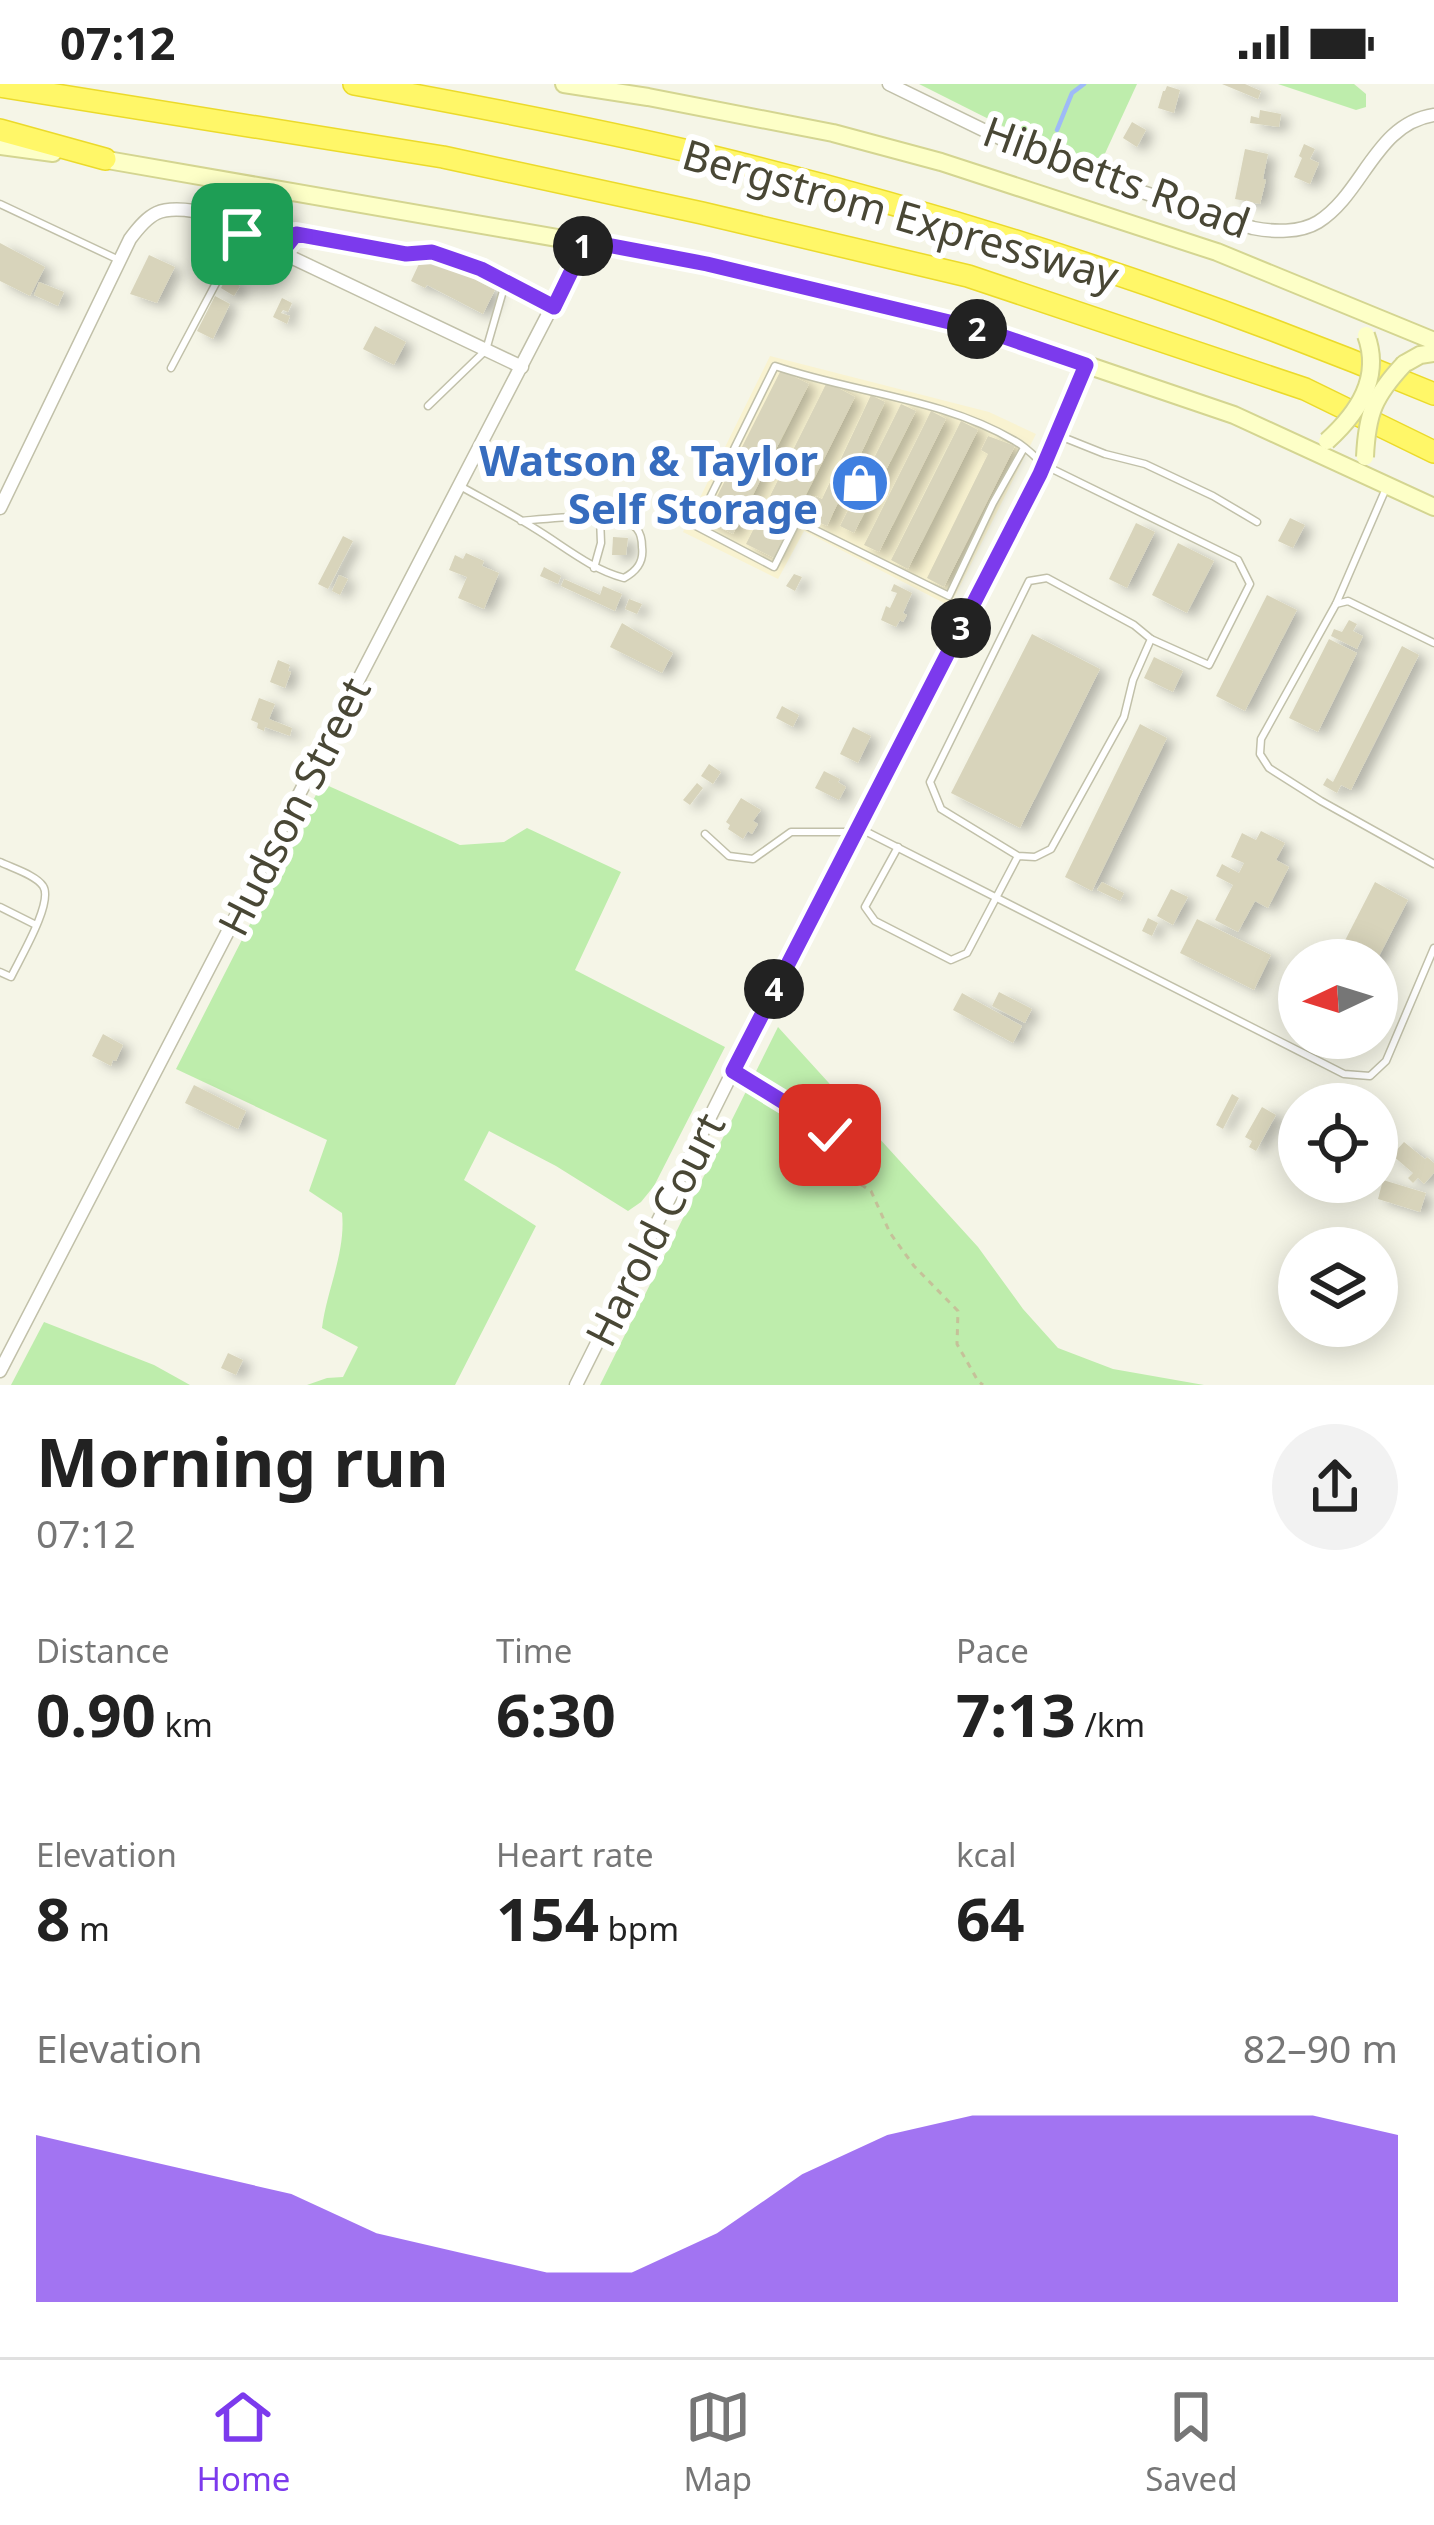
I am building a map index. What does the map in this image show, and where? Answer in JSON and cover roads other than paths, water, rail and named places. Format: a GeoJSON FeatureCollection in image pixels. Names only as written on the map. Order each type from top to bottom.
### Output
{"type":"FeatureCollection","features":[{"type":"Feature","properties":{"kind":"highway","name":"Bergstrom Expressway"},"geometry":{"type":"LineString","coordinates":[[354,84],[704,155],[964,225],[1226,313],[1434,394]]}},
{"type":"Feature","properties":{"kind":"highway","name":"Bergstrom Expressway"},"geometry":{"type":"LineString","coordinates":[[0,86],[443,157],[968,276],[1305,389],[1434,452]]}},
{"type":"Feature","properties":{"kind":"highway"},"geometry":{"type":"LineString","coordinates":[[0,130],[105,159]]}},
{"type":"Feature","properties":{"kind":"main road"},"geometry":{"type":"LineString","coordinates":[[564,84],[650,90],[941,162],[1217,252],[1434,341]]}},
{"type":"Feature","properties":{"kind":"main road"},"geometry":{"type":"LineString","coordinates":[[0,146],[105,159],[586,241],[707,264],[987,331],[1234,416],[1434,507]]}},
{"type":"Feature","properties":{"kind":"main road"},"geometry":{"type":"LineString","coordinates":[[1298,444],[1327,441],[1350,420],[1370,376],[1371,348],[1366,334],[1333,298]]}},
{"type":"Feature","properties":{"kind":"main road"},"geometry":{"type":"LineString","coordinates":[[1387,486],[1371,471],[1365,457],[1373,406],[1382,387],[1404,364],[1434,352]]}},
{"type":"Feature","properties":{"kind":"street","name":"Hibbetts Road"},"geometry":{"type":"LineString","coordinates":[[890,84],[1047,160],[1272,231],[1318,223],[1342,200],[1390,137],[1410,122],[1434,115]]}},
{"type":"Feature","properties":{"kind":"street"},"geometry":{"type":"LineString","coordinates":[[0,508],[130,238],[156,212],[194,211],[522,367]]}},
{"type":"Feature","properties":{"kind":"street","name":"Hudson Street"},"geometry":{"type":"LineString","coordinates":[[0,1371],[586,241]]}},
{"type":"Feature","properties":{"kind":"street","name":"Harold Court"},"geometry":{"type":"LineString","coordinates":[[575,1385],[1044,465],[1086,365]]}},
{"type":"Feature","properties":{"kind":"lane"},"geometry":{"type":"LineString","coordinates":[[0,204],[119,260]]}},
{"type":"Feature","properties":{"kind":"lane"},"geometry":{"type":"LineString","coordinates":[[171,368],[242,234]]}},
{"type":"Feature","properties":{"kind":"lane"},"geometry":{"type":"LineString","coordinates":[[281,253],[296,234],[406,254],[432,252],[481,269],[554,307]]}},
{"type":"Feature","properties":{"kind":"lane"},"geometry":{"type":"LineString","coordinates":[[428,406],[485,350],[505,284]]}},
{"type":"Feature","properties":{"kind":"lane"},"geometry":{"type":"LineString","coordinates":[[1024,448],[949,596],[797,521],[774,567],[696,526],[775,366],[969,420],[1018,442],[1044,465],[1238,560],[1250,584],[1209,665],[1151,639],[1047,578],[1029,581],[930,782],[941,809],[1018,856],[1035,857],[1051,849],[1124,717],[1151,639]]}},
{"type":"Feature","properties":{"kind":"lane"},"geometry":{"type":"LineString","coordinates":[[1056,435],[1145,464],[1257,522]]}},
{"type":"Feature","properties":{"kind":"lane"},"geometry":{"type":"LineString","coordinates":[[460,485],[594,568],[624,578],[636,572],[643,556],[634,524],[600,518],[521,521]]}},
{"type":"Feature","properties":{"kind":"lane"},"geometry":{"type":"LineString","coordinates":[[1387,486],[1336,604],[1261,739],[1260,754],[1269,768],[1321,801],[1434,864]]}},
{"type":"Feature","properties":{"kind":"lane"},"geometry":{"type":"LineString","coordinates":[[594,568],[601,543],[600,518]]}},
{"type":"Feature","properties":{"kind":"lane"},"geometry":{"type":"LineString","coordinates":[[1336,604],[1348,601],[1434,643]]}},
{"type":"Feature","properties":{"kind":"lane"},"geometry":{"type":"LineString","coordinates":[[705,834],[729,856],[753,859],[791,832],[857,829],[1344,1074],[1370,1076],[1386,1061],[1434,948]]}},
{"type":"Feature","properties":{"kind":"lane"},"geometry":{"type":"LineString","coordinates":[[898,847],[865,908],[875,921],[951,960],[967,953],[1018,856]]}},
{"type":"Feature","properties":{"kind":"lane"},"geometry":{"type":"LineString","coordinates":[[0,862],[41,883],[46,891],[45,904],[11,977],[0,972]]}},
{"type":"Feature","properties":{"kind":"lane"},"geometry":{"type":"LineString","coordinates":[[0,907],[36,925]]}},
{"type":"Feature","properties":{"kind":"waterway"},"geometry":{"type":"LineString","coordinates":[[1057,130],[1072,93],[1084,84]]}},
{"type":"Feature","properties":{"kind":"place","name":"Watson & Taylor Self Storage"},"geometry":{"type":"Point","coordinates":[860,483]}}]}
